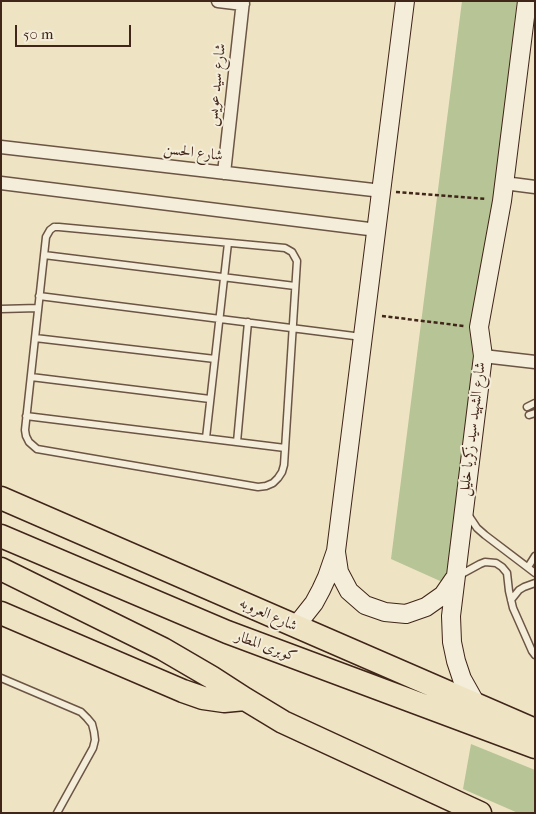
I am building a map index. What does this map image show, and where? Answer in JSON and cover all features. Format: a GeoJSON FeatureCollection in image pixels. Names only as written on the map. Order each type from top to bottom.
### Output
{"type":"FeatureCollection","features":[{"type":"Feature","properties":{"kind":"highway","name":"شارع العروبه"},"geometry":{"type":"LineString","coordinates":[[1,498],[535,730]]}},
{"type":"Feature","properties":{"kind":"highway","name":"كوبرى المطار"},"geometry":{"type":"LineString","coordinates":[[1,536],[227,632],[535,747]]}},
{"type":"Feature","properties":{"kind":"highway"},"geometry":{"type":"LineString","coordinates":[[1,569],[163,649],[292,726],[472,811]]}},
{"type":"Feature","properties":{"kind":"highway"},"geometry":{"type":"LineString","coordinates":[[1,613],[183,691],[203,698],[224,701],[245,699]]}},
{"type":"Feature","properties":{"kind":"street"},"geometry":{"type":"LineString","coordinates":[[218,1],[243,3]]}},
{"type":"Feature","properties":{"kind":"street"},"geometry":{"type":"LineString","coordinates":[[295,627],[321,590],[336,551],[405,1]]}},
{"type":"Feature","properties":{"kind":"street","name":"شارع الشهيد سيد زكريا خليل"},"geometry":{"type":"LineString","coordinates":[[476,704],[462,679],[456,661],[452,642],[451,616],[483,356],[479,327],[503,192],[527,1]]}},
{"type":"Feature","properties":{"kind":"street","name":"شارع سيد عويس"},"geometry":{"type":"LineString","coordinates":[[224,173],[243,3]]}},
{"type":"Feature","properties":{"kind":"street","name":"شارع الحسن"},"geometry":{"type":"LineString","coordinates":[[1,147],[382,191]]}},
{"type":"Feature","properties":{"kind":"street"},"geometry":{"type":"LineString","coordinates":[[1,183],[377,230]]}},
{"type":"Feature","properties":{"kind":"street"},"geometry":{"type":"LineString","coordinates":[[503,192],[535,187]]}},
{"type":"Feature","properties":{"kind":"street"},"geometry":{"type":"LineString","coordinates":[[483,356],[535,362]]}},
{"type":"Feature","properties":{"kind":"street"},"geometry":{"type":"LineString","coordinates":[[336,551],[339,572],[349,590],[365,605],[385,612],[406,614],[426,607],[443,595],[455,578]]}},
{"type":"Feature","properties":{"kind":"lane"},"geometry":{"type":"LineString","coordinates":[[54,227],[59,227],[228,243],[285,248],[296,256],[296,286],[284,465],[278,478],[266,486],[258,487],[37,449],[32,446],[25,430],[47,233],[54,227]]}},
{"type":"Feature","properties":{"kind":"lane"},"geometry":{"type":"LineString","coordinates":[[206,438],[228,243]]}},
{"type":"Feature","properties":{"kind":"lane"},"geometry":{"type":"LineString","coordinates":[[44,255],[296,286]]}},
{"type":"Feature","properties":{"kind":"lane"},"geometry":{"type":"LineString","coordinates":[[39,296],[363,337]]}},
{"type":"Feature","properties":{"kind":"lane"},"geometry":{"type":"LineString","coordinates":[[1,309],[38,308]]}},
{"type":"Feature","properties":{"kind":"lane"},"geometry":{"type":"LineString","coordinates":[[237,442],[248,322]]}},
{"type":"Feature","properties":{"kind":"lane"},"geometry":{"type":"LineString","coordinates":[[35,338],[215,359]]}},
{"type":"Feature","properties":{"kind":"lane"},"geometry":{"type":"LineString","coordinates":[[31,376],[210,399]]}},
{"type":"Feature","properties":{"kind":"lane"},"geometry":{"type":"LineString","coordinates":[[527,407],[535,402]]}},
{"type":"Feature","properties":{"kind":"lane"},"geometry":{"type":"LineString","coordinates":[[26,416],[285,448]]}},
{"type":"Feature","properties":{"kind":"lane"},"geometry":{"type":"LineString","coordinates":[[464,508],[477,528],[535,573]]}},
{"type":"Feature","properties":{"kind":"lane"},"geometry":{"type":"LineString","coordinates":[[528,567],[535,556]]}},
{"type":"Feature","properties":{"kind":"lane"},"geometry":{"type":"LineString","coordinates":[[455,578],[480,564],[490,562],[502,567],[507,573],[511,600],[535,656]]}},
{"type":"Feature","properties":{"kind":"lane"},"geometry":{"type":"LineString","coordinates":[[511,600],[519,590],[535,584]]}},
{"type":"Feature","properties":{"kind":"lane"},"geometry":{"type":"LineString","coordinates":[[1,678],[81,712],[92,724],[94,732],[93,748],[57,813]]}},
{"type":"Feature","properties":{"kind":"path"},"geometry":{"type":"LineString","coordinates":[[382,191],[503,192]]}},
{"type":"Feature","properties":{"kind":"path"},"geometry":{"type":"LineString","coordinates":[[366,314],[479,327]]}},
{"type":"Feature","properties":{"kind":"green space"},"geometry":{"type":"Polygon","coordinates":[[[462,1],[517,1],[449,585],[391,559],[462,1]]]}},
{"type":"Feature","properties":{"kind":"green space"},"geometry":{"type":"Polygon","coordinates":[[[471,744],[535,770],[535,813],[518,813],[463,789],[471,744]]]}}]}
